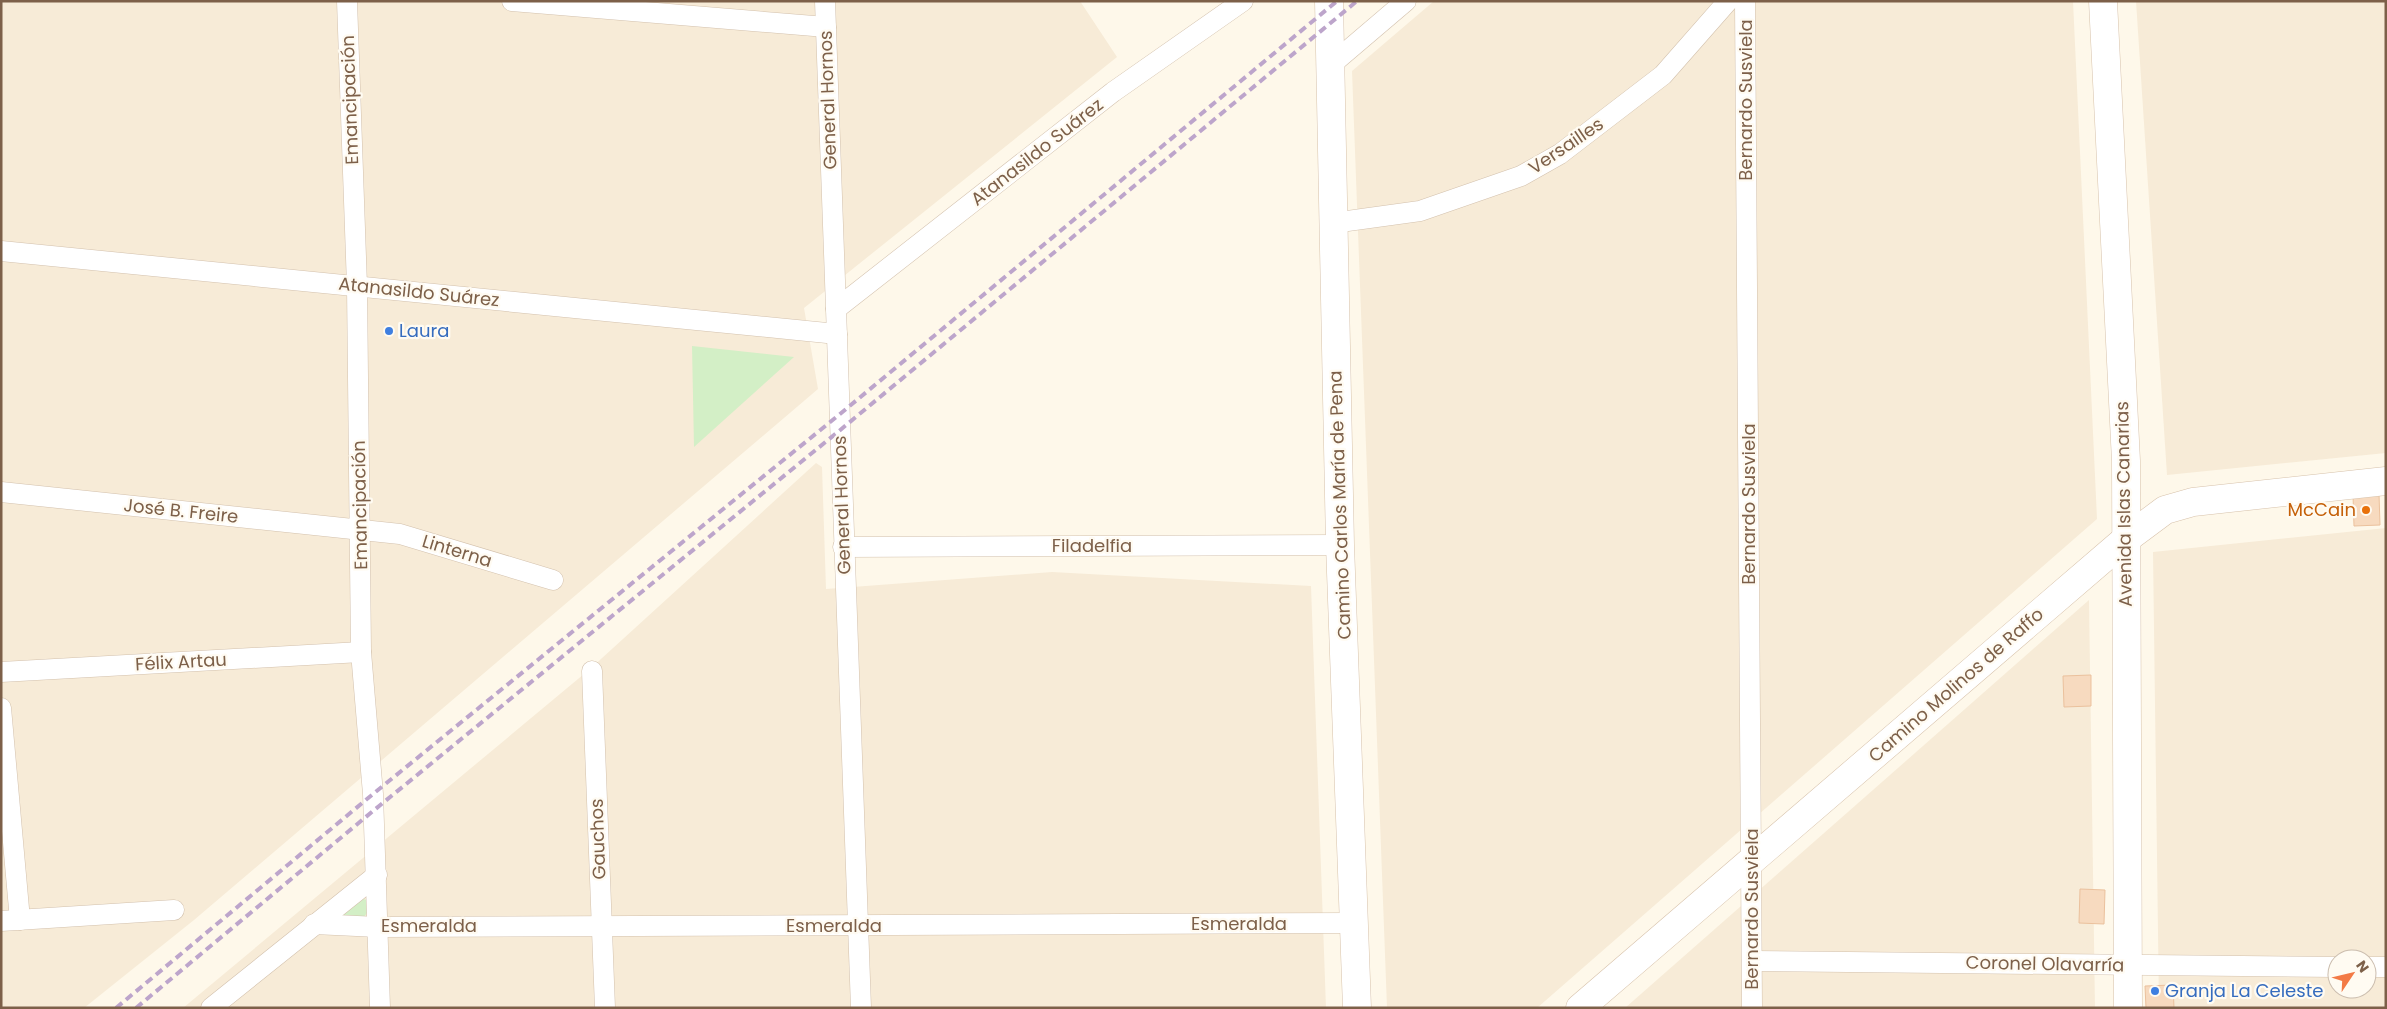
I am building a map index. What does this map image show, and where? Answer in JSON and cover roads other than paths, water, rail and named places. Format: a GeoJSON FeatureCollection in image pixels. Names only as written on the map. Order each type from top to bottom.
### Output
{"type":"FeatureCollection","features":[{"type":"Feature","properties":{"kind":"street","name":"Emancipación"},"geometry":{"type":"LineString","coordinates":[[347,1],[357,286],[361,652],[377,875],[380,1008]]}},
{"type":"Feature","properties":{"kind":"street"},"geometry":{"type":"LineString","coordinates":[[512,1],[826,27]]}},
{"type":"Feature","properties":{"kind":"street","name":"General Hornos"},"geometry":{"type":"LineString","coordinates":[[825,1],[861,1008]]}},
{"type":"Feature","properties":{"kind":"street","name":"Atanasildo Suárez"},"geometry":{"type":"LineString","coordinates":[[836,309],[1113,92],[1243,1]]}},
{"type":"Feature","properties":{"kind":"street","name":"Camino Carlos María de Pena"},"geometry":{"type":"LineString","coordinates":[[1329,1],[1332,64],[1332,223],[1340,546],[1357,1008]]}},
{"type":"Feature","properties":{"kind":"street"},"geometry":{"type":"LineString","coordinates":[[1332,64],[1406,1]]}},
{"type":"Feature","properties":{"kind":"street","name":"Versailles"},"geometry":{"type":"LineString","coordinates":[[1332,223],[1420,211],[1522,176],[1560,154],[1662,75],[1728,1]]}},
{"type":"Feature","properties":{"kind":"street","name":"Bernardo Susviela"},"geometry":{"type":"LineString","coordinates":[[1745,1],[1752,1008]]}},
{"type":"Feature","properties":{"kind":"street","name":"Avenida Islas Canarias"},"geometry":{"type":"LineString","coordinates":[[2103,1],[2126,461],[2128,1008]]}},
{"type":"Feature","properties":{"kind":"street","name":"Atanasildo Suárez"},"geometry":{"type":"LineString","coordinates":[[1,251],[837,334]]}},
{"type":"Feature","properties":{"kind":"street","name":"Camino Molinos de Raffo"},"geometry":{"type":"LineString","coordinates":[[1580,1008],[2126,540],[2165,510],[2193,502],[2386,481]]}},
{"type":"Feature","properties":{"kind":"street","name":"José B. Freire"},"geometry":{"type":"LineString","coordinates":[[1,492],[360,530]]}},
{"type":"Feature","properties":{"kind":"street","name":"Linterna"},"geometry":{"type":"LineString","coordinates":[[360,530],[400,534],[553,580]]}},
{"type":"Feature","properties":{"kind":"street","name":"Filadelfia"},"geometry":{"type":"LineString","coordinates":[[844,546],[1340,546]]}},
{"type":"Feature","properties":{"kind":"street","name":"Félix Artau"},"geometry":{"type":"LineString","coordinates":[[1,672],[361,652]]}},
{"type":"Feature","properties":{"kind":"street","name":"Gauchos"},"geometry":{"type":"LineString","coordinates":[[592,671],[605,1008]]}},
{"type":"Feature","properties":{"kind":"street"},"geometry":{"type":"LineString","coordinates":[[1,708],[11,921],[174,910]]}},
{"type":"Feature","properties":{"kind":"street"},"geometry":{"type":"LineString","coordinates":[[210,1008],[377,875]]}},
{"type":"Feature","properties":{"kind":"street","name":"Esmeralda"},"geometry":{"type":"LineString","coordinates":[[314,924],[378,927],[601,924],[859,926],[1354,923]]}},
{"type":"Feature","properties":{"kind":"street","name":"Coronel Olavarría"},"geometry":{"type":"LineString","coordinates":[[1752,961],[2327,967]]}},
{"type":"Feature","properties":{"kind":"railway"},"geometry":{"type":"LineString","coordinates":[[116,1008],[373,794],[840,414],[1337,1]]}},
{"type":"Feature","properties":{"kind":"railway"},"geometry":{"type":"LineString","coordinates":[[136,1008],[373,811],[839,431],[1357,1]]}},
{"type":"Feature","properties":{"kind":"place","name":"Laura"},"geometry":{"type":"Point","coordinates":[389,331]}},
{"type":"Feature","properties":{"kind":"place","name":"McCain"},"geometry":{"type":"Point","coordinates":[2366,510]}},
{"type":"Feature","properties":{"kind":"place","name":"Granja La Celeste"},"geometry":{"type":"Point","coordinates":[2155,991]}}]}
